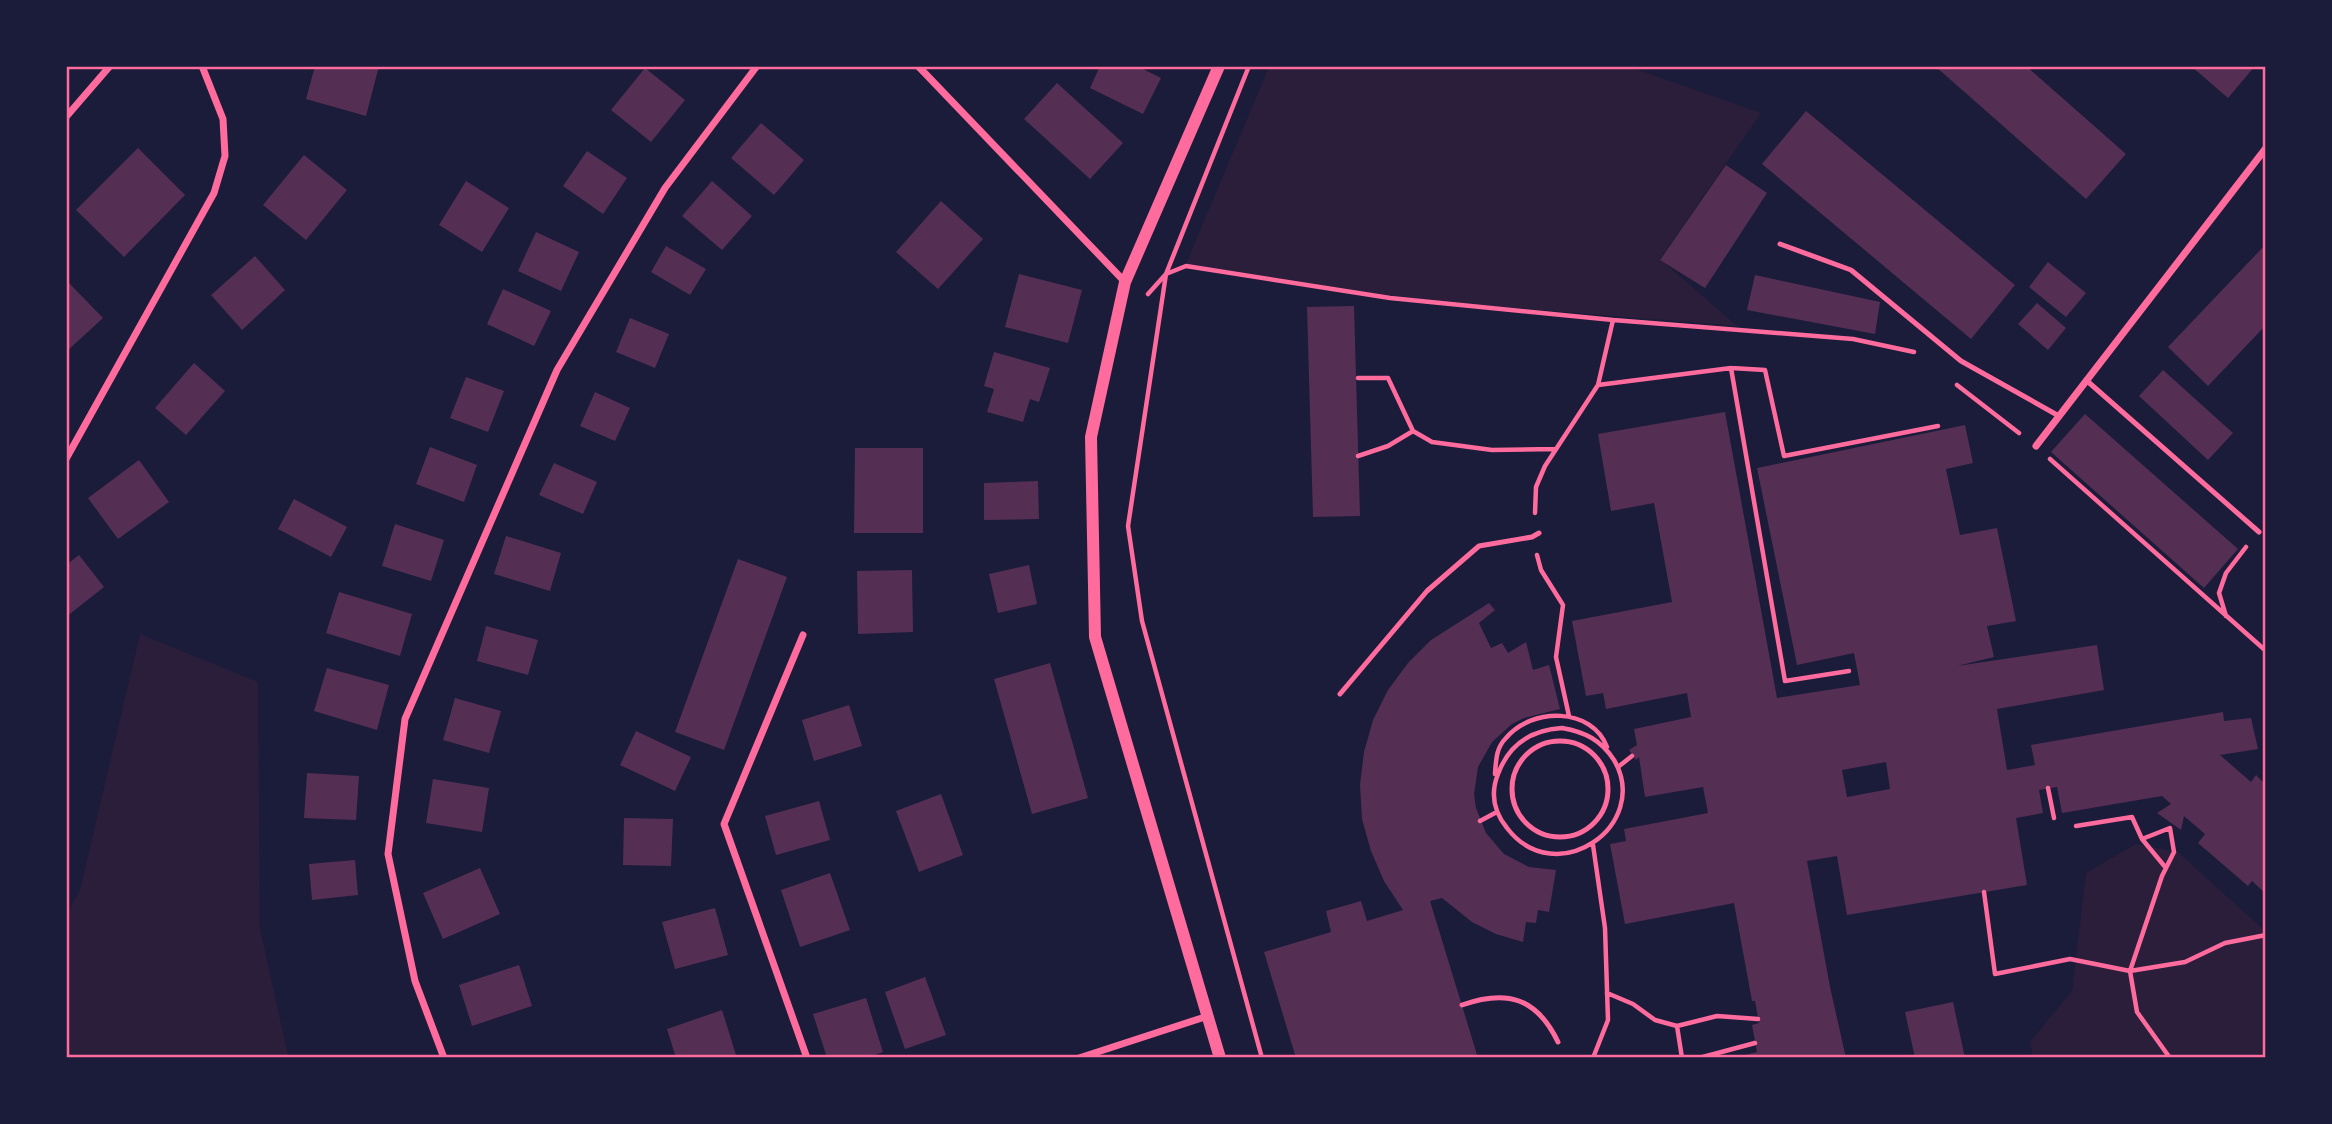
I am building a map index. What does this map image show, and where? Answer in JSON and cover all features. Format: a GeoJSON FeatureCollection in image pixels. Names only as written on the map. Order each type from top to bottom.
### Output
{"type":"FeatureCollection","features":[{"type":"Feature","properties":{"kind":"street"},"geometry":{"type":"LineString","coordinates":[[66,117],[110,66]]}},
{"type":"Feature","properties":{"kind":"street"},"geometry":{"type":"LineString","coordinates":[[66,459],[214,193],[225,156],[223,119],[202,66]]}},
{"type":"Feature","properties":{"kind":"street"},"geometry":{"type":"LineString","coordinates":[[444,1058],[415,981],[388,854],[405,719],[557,370],[665,188],[757,66]]}},
{"type":"Feature","properties":{"kind":"street"},"geometry":{"type":"LineString","coordinates":[[918,66],[1125,282]]}},
{"type":"Feature","properties":{"kind":"street"},"geometry":{"type":"LineString","coordinates":[[1219,66],[1125,282],[1091,437],[1096,637],[1220,1058]]}},
{"type":"Feature","properties":{"kind":"street"},"geometry":{"type":"LineString","coordinates":[[2036,446],[2266,148]]}},
{"type":"Feature","properties":{"kind":"street"},"geometry":{"type":"LineString","coordinates":[[803,635],[724,824],[807,1058]]}},
{"type":"Feature","properties":{"kind":"street"},"geometry":{"type":"LineString","coordinates":[[1079,1058],[1208,1016]]}},
{"type":"Feature","properties":{"kind":"lane"},"geometry":{"type":"LineString","coordinates":[[1780,244],[1851,270],[1961,360],[2059,416]]}},
{"type":"Feature","properties":{"kind":"lane"},"geometry":{"type":"LineString","coordinates":[[2086,380],[2259,532]]}},
{"type":"Feature","properties":{"kind":"lane"},"geometry":{"type":"LineString","coordinates":[[1340,694],[1427,590],[1479,546],[1532,537],[1539,533]]}},
{"type":"Feature","properties":{"kind":"lane"},"geometry":{"type":"LineString","coordinates":[[1555,741],[1573,743],[1589,751],[1601,764],[1608,789],[1605,806],[1596,821],[1582,832],[1565,836],[1539,832],[1525,822],[1516,807],[1513,790],[1516,772],[1524,757],[1538,746],[1555,741]]}},
{"type":"Feature","properties":{"kind":"lane"},"geometry":{"type":"LineString","coordinates":[[1462,1005],[1499,996],[1522,1000],[1541,1014],[1558,1042]]}},
{"type":"Feature","properties":{"kind":"path"},"geometry":{"type":"LineString","coordinates":[[1249,66],[1166,274],[1128,526],[1142,621],[1262,1058]]}},
{"type":"Feature","properties":{"kind":"path"},"geometry":{"type":"LineString","coordinates":[[1114,335],[1166,274],[1186,266],[1391,298],[1613,320],[1853,339],[1911,350],[1922,358]]}},
{"type":"Feature","properties":{"kind":"path"},"geometry":{"type":"LineString","coordinates":[[1539,533],[1534,508],[1536,487],[1545,466],[1598,385],[1613,320]]}},
{"type":"Feature","properties":{"kind":"path"},"geometry":{"type":"LineString","coordinates":[[1598,385],[1731,368],[1765,370],[1784,456],[1938,426]]}},
{"type":"Feature","properties":{"kind":"path"},"geometry":{"type":"LineString","coordinates":[[1731,368],[1785,681],[1849,671]]}},
{"type":"Feature","properties":{"kind":"path"},"geometry":{"type":"LineString","coordinates":[[1358,378],[1388,378],[1413,431],[1432,442],[1492,450],[1556,449]]}},
{"type":"Feature","properties":{"kind":"path"},"geometry":{"type":"LineString","coordinates":[[1953,382],[2036,446],[2227,617],[2259,641],[2266,651]]}},
{"type":"Feature","properties":{"kind":"path"},"geometry":{"type":"LineString","coordinates":[[1358,456],[1388,446],[1413,431]]}},
{"type":"Feature","properties":{"kind":"path"},"geometry":{"type":"LineString","coordinates":[[2227,617],[2219,593],[2226,573],[2259,532]]}},
{"type":"Feature","properties":{"kind":"path"},"geometry":{"type":"LineString","coordinates":[[1532,537],[1541,570],[1563,604],[1556,657],[1569,716]]}},
{"type":"Feature","properties":{"kind":"path"},"geometry":{"type":"LineString","coordinates":[[1569,716],[1589,723],[1603,737],[1618,767],[1622,784],[1621,802],[1615,818],[1593,845],[1559,855],[1542,853],[1525,845],[1495,813],[1497,753],[1506,737],[1522,726],[1542,719],[1569,716]]}},
{"type":"Feature","properties":{"kind":"path"},"geometry":{"type":"LineString","coordinates":[[1542,719],[1544,729]]}},
{"type":"Feature","properties":{"kind":"path"},"geometry":{"type":"LineString","coordinates":[[1495,780],[1502,762],[1513,747],[1527,736],[1544,729],[1579,731],[1596,739],[1608,751]]}},
{"type":"Feature","properties":{"kind":"path"},"geometry":{"type":"LineString","coordinates":[[1618,767],[1632,756]]}},
{"type":"Feature","properties":{"kind":"path"},"geometry":{"type":"LineString","coordinates":[[2048,788],[2054,818]]}},
{"type":"Feature","properties":{"kind":"path"},"geometry":{"type":"LineString","coordinates":[[1480,821],[1495,813]]}},
{"type":"Feature","properties":{"kind":"path"},"geometry":{"type":"LineString","coordinates":[[2076,826],[2132,817],[2142,839],[2166,868]]}},
{"type":"Feature","properties":{"kind":"path"},"geometry":{"type":"LineString","coordinates":[[2142,839],[2170,828],[2174,852],[2130,971],[2137,1012],[2170,1058]]}},
{"type":"Feature","properties":{"kind":"path"},"geometry":{"type":"LineString","coordinates":[[1593,845],[1605,928],[1608,1020],[1593,1058]]}},
{"type":"Feature","properties":{"kind":"path"},"geometry":{"type":"LineString","coordinates":[[1984,892],[1995,974],[2070,959],[2130,971],[2185,962],[2225,943],[2266,935]]}},
{"type":"Feature","properties":{"kind":"path"},"geometry":{"type":"LineString","coordinates":[[1607,993],[1633,1004],[1655,1020],[1677,1026],[1717,1016],[1758,1019]]}},
{"type":"Feature","properties":{"kind":"path"},"geometry":{"type":"LineString","coordinates":[[1677,1026],[1682,1058]]}},
{"type":"Feature","properties":{"kind":"path"},"geometry":{"type":"LineString","coordinates":[[1699,1058],[1755,1044]]}},
{"type":"Feature","properties":{"kind":"shaded area"},"geometry":{"type":"Polygon","coordinates":[[[1269,67],[1630,67],[1761,113],[1660,259],[1737,326],[1391,298],[1185,266],[1269,67]]]}},
{"type":"Feature","properties":{"kind":"shaded area"},"geometry":{"type":"Polygon","coordinates":[[[140,634],[258,682],[260,928],[288,1055],[284,1057],[67,1057],[67,913],[80,890],[140,634]]]}},
{"type":"Feature","properties":{"kind":"shaded area"},"geometry":{"type":"Polygon","coordinates":[[[2136,844],[2178,852],[2265,931],[2265,1057],[2033,1057],[2030,1042],[2072,991],[2086,873],[2136,844]]]}},
{"type":"Feature","properties":{"kind":"building"},"geometry":{"type":"Polygon","coordinates":[[[315,66],[379,66],[366,116],[306,99],[315,66]]]}},
{"type":"Feature","properties":{"kind":"building"},"geometry":{"type":"Polygon","coordinates":[[[1100,66],[1137,66],[1161,78],[1143,114],[1090,88],[1100,66]]]}},
{"type":"Feature","properties":{"kind":"building"},"geometry":{"type":"Polygon","coordinates":[[[1935,66],[2026,66],[2126,154],[2086,199],[1935,66]]]}},
{"type":"Feature","properties":{"kind":"building"},"geometry":{"type":"Polygon","coordinates":[[[2191,66],[2255,66],[2228,98],[2191,66]]]}},
{"type":"Feature","properties":{"kind":"building"},"geometry":{"type":"Polygon","coordinates":[[[645,68],[685,100],[651,142],[611,110],[645,68]]]}},
{"type":"Feature","properties":{"kind":"building"},"geometry":{"type":"Polygon","coordinates":[[[1057,83],[1123,143],[1090,179],[1024,119],[1057,83]]]}},
{"type":"Feature","properties":{"kind":"building"},"geometry":{"type":"Polygon","coordinates":[[[1806,111],[2015,285],[1971,339],[1762,164],[1806,111]]]}},
{"type":"Feature","properties":{"kind":"building"},"geometry":{"type":"Polygon","coordinates":[[[761,123],[804,160],[774,195],[731,158],[761,123]]]}},
{"type":"Feature","properties":{"kind":"building"},"geometry":{"type":"Polygon","coordinates":[[[138,148],[185,195],[124,257],[76,210],[138,148]]]}},
{"type":"Feature","properties":{"kind":"building"},"geometry":{"type":"Polygon","coordinates":[[[587,151],[627,178],[603,214],[563,186],[587,151]]]}},
{"type":"Feature","properties":{"kind":"building"},"geometry":{"type":"Polygon","coordinates":[[[304,155],[347,190],[306,240],[263,205],[304,155]]]}},
{"type":"Feature","properties":{"kind":"building"},"geometry":{"type":"Polygon","coordinates":[[[1726,165],[1767,193],[1705,288],[1660,260],[1726,165]]]}},
{"type":"Feature","properties":{"kind":"building"},"geometry":{"type":"Polygon","coordinates":[[[466,181],[509,208],[482,252],[439,225],[466,181]]]}},
{"type":"Feature","properties":{"kind":"building"},"geometry":{"type":"Polygon","coordinates":[[[712,181],[752,216],[722,250],[682,216],[712,181]]]}},
{"type":"Feature","properties":{"kind":"building"},"geometry":{"type":"Polygon","coordinates":[[[941,201],[983,239],[938,289],[896,252],[941,201]]]}},
{"type":"Feature","properties":{"kind":"building"},"geometry":{"type":"Polygon","coordinates":[[[536,232],[579,252],[561,291],[518,271],[536,232]]]}},
{"type":"Feature","properties":{"kind":"building"},"geometry":{"type":"Polygon","coordinates":[[[2265,245],[2265,326],[2208,386],[2168,347],[2265,245]]]}},
{"type":"Feature","properties":{"kind":"building"},"geometry":{"type":"Polygon","coordinates":[[[666,246],[706,269],[690,295],[651,272],[666,246]]]}},
{"type":"Feature","properties":{"kind":"building"},"geometry":{"type":"Polygon","coordinates":[[[255,256],[285,290],[242,330],[211,295],[255,256]]]}},
{"type":"Feature","properties":{"kind":"building"},"geometry":{"type":"Polygon","coordinates":[[[2048,262],[2086,293],[2066,317],[2029,287],[2048,262]]]}},
{"type":"Feature","properties":{"kind":"building"},"geometry":{"type":"Polygon","coordinates":[[[1019,274],[1082,290],[1068,343],[1005,327],[1019,274]]]}},
{"type":"Feature","properties":{"kind":"building"},"geometry":{"type":"Polygon","coordinates":[[[1755,275],[1880,302],[1875,334],[1747,310],[1755,275]]]}},
{"type":"Feature","properties":{"kind":"building"},"geometry":{"type":"Polygon","coordinates":[[[69,283],[103,318],[66,352],[66,285],[69,283]]]}},
{"type":"Feature","properties":{"kind":"building"},"geometry":{"type":"Polygon","coordinates":[[[503,289],[551,311],[534,346],[487,324],[503,289]]]}},
{"type":"Feature","properties":{"kind":"building"},"geometry":{"type":"Polygon","coordinates":[[[2037,303],[2066,328],[2048,350],[2018,324],[2037,303]]]}},
{"type":"Feature","properties":{"kind":"building"},"geometry":{"type":"Polygon","coordinates":[[[1354,306],[1360,516],[1313,517],[1307,307],[1354,306]]]}},
{"type":"Feature","properties":{"kind":"building"},"geometry":{"type":"Polygon","coordinates":[[[630,318],[669,334],[655,368],[616,352],[630,318]]]}},
{"type":"Feature","properties":{"kind":"building"},"geometry":{"type":"Polygon","coordinates":[[[994,352],[1050,368],[1039,402],[1030,399],[1023,422],[987,412],[994,389],[984,386],[994,352]]]}},
{"type":"Feature","properties":{"kind":"building"},"geometry":{"type":"Polygon","coordinates":[[[194,363],[225,391],[186,435],[155,408],[194,363]]]}},
{"type":"Feature","properties":{"kind":"building"},"geometry":{"type":"Polygon","coordinates":[[[2163,370],[2233,433],[2208,460],[2139,396],[2163,370]]]}},
{"type":"Feature","properties":{"kind":"building"},"geometry":{"type":"Polygon","coordinates":[[[466,377],[504,391],[488,432],[450,418],[466,377]]]}},
{"type":"Feature","properties":{"kind":"building"},"geometry":{"type":"Polygon","coordinates":[[[595,392],[630,408],[615,441],[580,426],[595,392]]]}},
{"type":"Feature","properties":{"kind":"building"},"geometry":{"type":"Polygon","coordinates":[[[1725,412],[1777,698],[1860,685],[1854,653],[1797,665],[1757,468],[1965,425],[1973,463],[1946,469],[1960,535],[1997,528],[2016,621],[1987,626],[1994,657],[1957,666],[2097,645],[2104,690],[1997,709],[2007,770],[2035,765],[2031,745],[2223,712],[2224,721],[2251,718],[2258,749],[2220,755],[2251,782],[2256,775],[2265,784],[2265,893],[2252,881],[2248,886],[2198,843],[2205,834],[2184,816],[2181,830],[2157,813],[2171,804],[2162,796],[2062,813],[2057,787],[2039,790],[2043,813],[2016,818],[2027,885],[1847,915],[1837,856],[1807,861],[1846,1058],[1733,1058],[1757,1052],[1752,1025],[1759,1023],[1755,1001],[1752,1001],[1734,903],[1625,924],[1610,844],[1626,841],[1624,829],[1708,813],[1703,787],[1645,797],[1639,757],[1636,760],[1629,750],[1637,745],[1634,729],[1691,717],[1687,693],[1606,709],[1603,693],[1586,696],[1572,621],[1672,602],[1654,503],[1611,511],[1598,434],[1725,412]],[[1886,762],[1842,770],[1847,797],[1890,789],[1886,762]]]}},
{"type":"Feature","properties":{"kind":"building"},"geometry":{"type":"Polygon","coordinates":[[[2085,414],[2238,549],[2204,588],[2051,452],[2085,414]]]}},
{"type":"Feature","properties":{"kind":"building"},"geometry":{"type":"Polygon","coordinates":[[[430,447],[477,465],[464,502],[416,484],[430,447]]]}},
{"type":"Feature","properties":{"kind":"building"},"geometry":{"type":"Polygon","coordinates":[[[855,448],[923,448],[923,533],[854,533],[855,448]]]}},
{"type":"Feature","properties":{"kind":"building"},"geometry":{"type":"Polygon","coordinates":[[[139,460],[169,502],[118,539],[88,498],[139,460]]]}},
{"type":"Feature","properties":{"kind":"building"},"geometry":{"type":"Polygon","coordinates":[[[554,463],[597,482],[583,514],[539,495],[554,463]]]}},
{"type":"Feature","properties":{"kind":"building"},"geometry":{"type":"Polygon","coordinates":[[[1038,481],[1039,519],[984,520],[984,483],[1038,481]]]}},
{"type":"Feature","properties":{"kind":"building"},"geometry":{"type":"Polygon","coordinates":[[[294,499],[347,527],[331,557],[278,529],[294,499]]]}},
{"type":"Feature","properties":{"kind":"building"},"geometry":{"type":"Polygon","coordinates":[[[395,524],[444,540],[431,581],[382,566],[395,524]]]}},
{"type":"Feature","properties":{"kind":"building"},"geometry":{"type":"Polygon","coordinates":[[[506,536],[561,553],[550,591],[494,574],[506,536]]]}},
{"type":"Feature","properties":{"kind":"building"},"geometry":{"type":"Polygon","coordinates":[[[79,555],[104,587],[66,617],[66,565],[79,555]]]}},
{"type":"Feature","properties":{"kind":"building"},"geometry":{"type":"Polygon","coordinates":[[[738,559],[787,577],[724,750],[675,732],[738,559]]]}},
{"type":"Feature","properties":{"kind":"building"},"geometry":{"type":"Polygon","coordinates":[[[1029,565],[1037,604],[998,613],[989,574],[1029,565]]]}},
{"type":"Feature","properties":{"kind":"building"},"geometry":{"type":"Polygon","coordinates":[[[912,570],[913,632],[858,634],[857,571],[912,570]]]}},
{"type":"Feature","properties":{"kind":"building"},"geometry":{"type":"Polygon","coordinates":[[[339,592],[412,614],[400,656],[326,633],[339,592]]]}},
{"type":"Feature","properties":{"kind":"building"},"geometry":{"type":"Polygon","coordinates":[[[1489,603],[1495,610],[1479,623],[1491,648],[1502,643],[1508,653],[1526,642],[1533,670],[1549,665],[1560,709],[1524,718],[1512,724],[1492,742],[1478,767],[1474,794],[1476,808],[1486,833],[1504,854],[1529,867],[1556,870],[1549,912],[1538,910],[1536,923],[1526,922],[1523,942],[1496,934],[1472,922],[1442,898],[1430,901],[1478,1058],[1296,1058],[1264,952],[1331,932],[1326,911],[1361,901],[1367,921],[1403,910],[1384,881],[1371,851],[1362,819],[1360,785],[1364,752],[1373,720],[1388,690],[1408,663],[1431,640],[1489,603]]]}},
{"type":"Feature","properties":{"kind":"building"},"geometry":{"type":"Polygon","coordinates":[[[486,626],[538,640],[528,675],[477,661],[486,626]]]}},
{"type":"Feature","properties":{"kind":"building"},"geometry":{"type":"Polygon","coordinates":[[[1050,663],[1088,798],[1032,814],[994,679],[1050,663]]]}},
{"type":"Feature","properties":{"kind":"building"},"geometry":{"type":"Polygon","coordinates":[[[327,668],[389,685],[377,730],[314,711],[327,668]]]}},
{"type":"Feature","properties":{"kind":"building"},"geometry":{"type":"Polygon","coordinates":[[[455,698],[501,711],[489,753],[443,740],[455,698]]]}},
{"type":"Feature","properties":{"kind":"building"},"geometry":{"type":"Polygon","coordinates":[[[849,705],[862,746],[814,761],[802,720],[849,705]]]}},
{"type":"Feature","properties":{"kind":"building"},"geometry":{"type":"Polygon","coordinates":[[[636,731],[691,757],[675,791],[620,765],[636,731]]]}},
{"type":"Feature","properties":{"kind":"building"},"geometry":{"type":"Polygon","coordinates":[[[307,773],[359,776],[356,820],[304,818],[307,773]]]}},
{"type":"Feature","properties":{"kind":"building"},"geometry":{"type":"Polygon","coordinates":[[[433,779],[489,788],[482,832],[426,823],[433,779]]]}},
{"type":"Feature","properties":{"kind":"building"},"geometry":{"type":"Polygon","coordinates":[[[941,794],[963,855],[919,872],[896,811],[941,794]]]}},
{"type":"Feature","properties":{"kind":"building"},"geometry":{"type":"Polygon","coordinates":[[[819,801],[830,840],[776,855],[765,816],[819,801]]]}},
{"type":"Feature","properties":{"kind":"building"},"geometry":{"type":"Polygon","coordinates":[[[624,818],[673,819],[671,866],[623,865],[624,818]]]}},
{"type":"Feature","properties":{"kind":"building"},"geometry":{"type":"Polygon","coordinates":[[[355,860],[358,895],[312,900],[309,864],[355,860]]]}},
{"type":"Feature","properties":{"kind":"building"},"geometry":{"type":"Polygon","coordinates":[[[480,868],[500,914],[443,939],[423,893],[480,868]]]}},
{"type":"Feature","properties":{"kind":"building"},"geometry":{"type":"Polygon","coordinates":[[[830,873],[850,930],[800,947],[781,890],[830,873]]]}},
{"type":"Feature","properties":{"kind":"building"},"geometry":{"type":"Polygon","coordinates":[[[715,908],[728,955],[675,969],[662,922],[715,908]]]}},
{"type":"Feature","properties":{"kind":"building"},"geometry":{"type":"Polygon","coordinates":[[[519,965],[532,1006],[472,1026],[459,985],[519,965]]]}},
{"type":"Feature","properties":{"kind":"building"},"geometry":{"type":"Polygon","coordinates":[[[925,977],[946,1035],[905,1049],[885,992],[925,977]]]}},
{"type":"Feature","properties":{"kind":"building"},"geometry":{"type":"Polygon","coordinates":[[[866,998],[883,1052],[866,1058],[827,1058],[813,1014],[866,998]]]}},
{"type":"Feature","properties":{"kind":"building"},"geometry":{"type":"Polygon","coordinates":[[[1953,1002],[1965,1058],[1915,1058],[1905,1012],[1953,1002]]]}},
{"type":"Feature","properties":{"kind":"building"},"geometry":{"type":"Polygon","coordinates":[[[722,1010],[737,1058],[676,1058],[667,1029],[722,1010]]]}}]}
